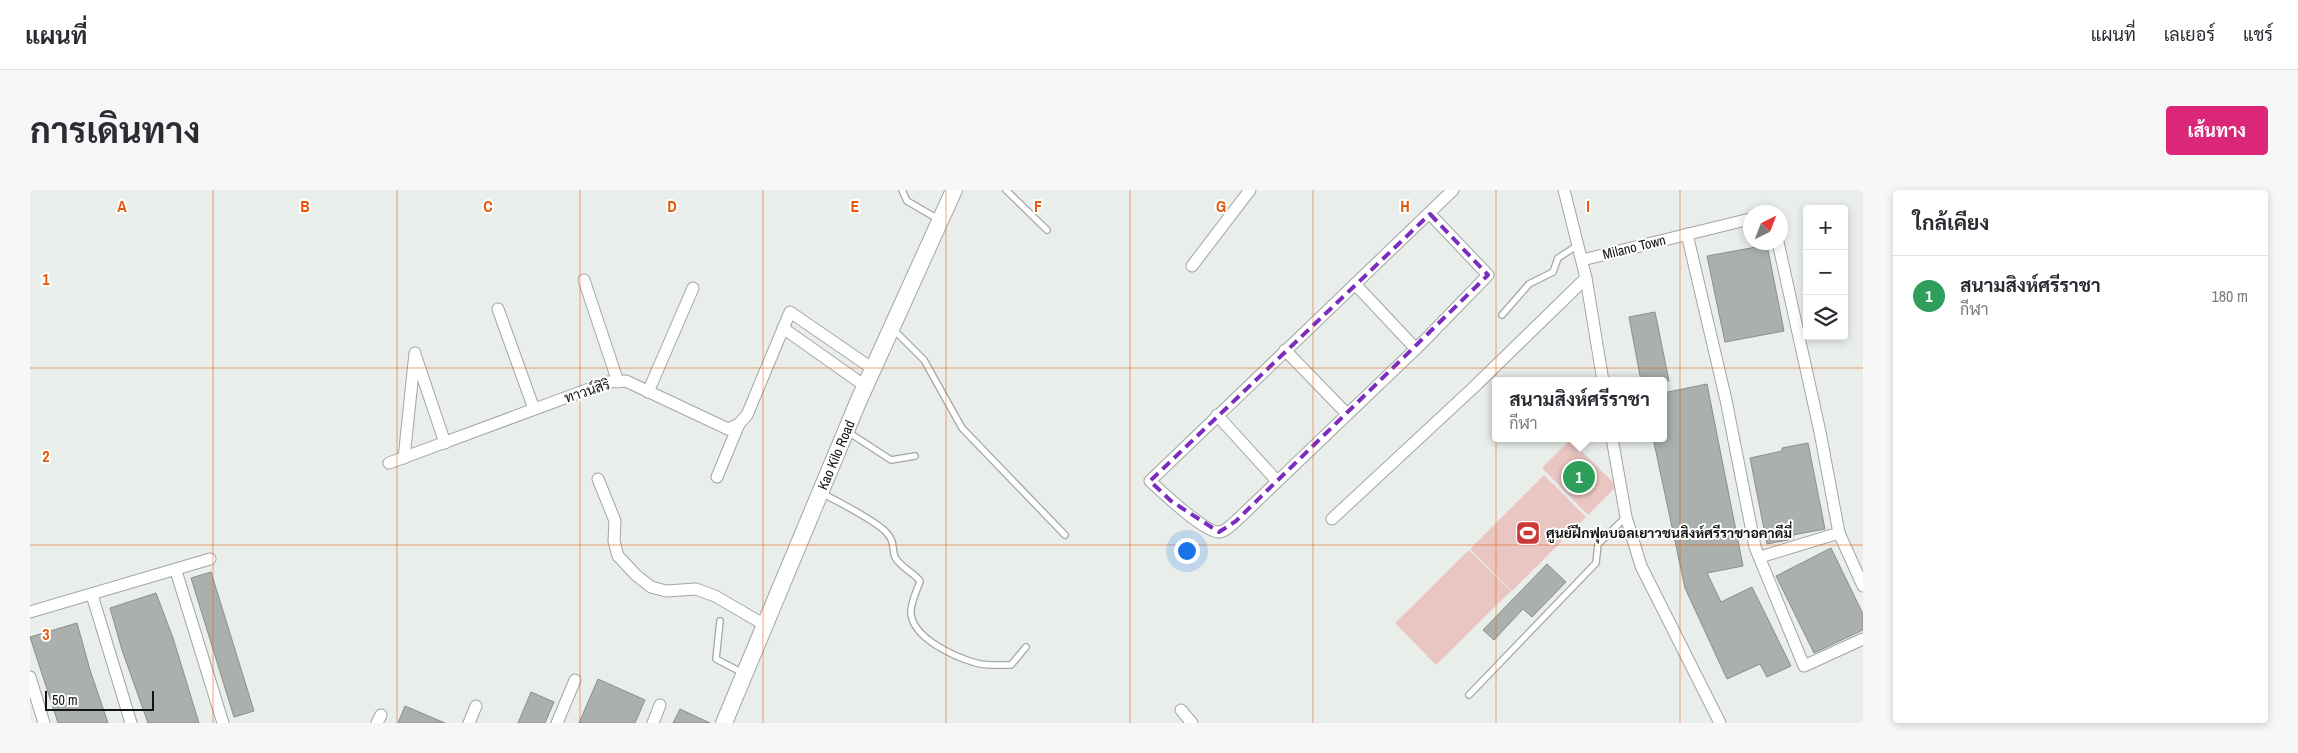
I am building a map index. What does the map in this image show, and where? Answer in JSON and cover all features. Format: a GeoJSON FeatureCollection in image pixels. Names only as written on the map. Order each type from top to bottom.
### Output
{"type":"FeatureCollection","features":[{"type":"Feature","properties":{"kind":"main road","name":"Kao Kilo Road"},"geometry":{"type":"LineString","coordinates":[[724,723],[865,386],[954,190]]}},
{"type":"Feature","properties":{"kind":"street"},"geometry":{"type":"LineString","coordinates":[[1192,266],[1250,190]]}},
{"type":"Feature","properties":{"kind":"street"},"geometry":{"type":"LineString","coordinates":[[1430,214],[1488,275],[1236,521],[1225,530],[1219,532],[1210,530],[1171,501],[1150,481],[1453,190]]}},
{"type":"Feature","properties":{"kind":"street"},"geometry":{"type":"LineString","coordinates":[[1564,190],[1586,278],[1602,377]]}},
{"type":"Feature","properties":{"kind":"street","name":"Milano Town"},"geometry":{"type":"LineString","coordinates":[[1582,260],[1743,221]]}},
{"type":"Feature","properties":{"kind":"street"},"geometry":{"type":"LineString","coordinates":[[1687,234],[1726,400],[1755,547],[1804,666],[1863,639]]}},
{"type":"Feature","properties":{"kind":"street"},"geometry":{"type":"LineString","coordinates":[[1780,250],[1820,432],[1839,532],[1863,586]]}},
{"type":"Feature","properties":{"kind":"street"},"geometry":{"type":"LineString","coordinates":[[1332,520],[1473,388],[1586,278]]}},
{"type":"Feature","properties":{"kind":"street"},"geometry":{"type":"LineString","coordinates":[[584,280],[618,382]]}},
{"type":"Feature","properties":{"kind":"street"},"geometry":{"type":"LineString","coordinates":[[1355,284],[1415,348]]}},
{"type":"Feature","properties":{"kind":"street"},"geometry":{"type":"LineString","coordinates":[[648,392],[693,288]]}},
{"type":"Feature","properties":{"kind":"street"},"geometry":{"type":"LineString","coordinates":[[498,309],[534,409]]}},
{"type":"Feature","properties":{"kind":"street"},"geometry":{"type":"LineString","coordinates":[[716,477],[739,424],[747,416],[790,312],[873,369]]}},
{"type":"Feature","properties":{"kind":"street"},"geometry":{"type":"LineString","coordinates":[[783,328],[865,386]]}},
{"type":"Feature","properties":{"kind":"street"},"geometry":{"type":"LineString","coordinates":[[1285,350],[1347,414]]}},
{"type":"Feature","properties":{"kind":"street"},"geometry":{"type":"LineString","coordinates":[[404,458],[415,353],[445,442]]}},
{"type":"Feature","properties":{"kind":"street","name":"ทาวน์สิริ"},"geometry":{"type":"LineString","coordinates":[[388,463],[608,382],[626,382],[718,425],[728,428],[739,424]]}},
{"type":"Feature","properties":{"kind":"street"},"geometry":{"type":"LineString","coordinates":[[1217,415],[1277,480]]}},
{"type":"Feature","properties":{"kind":"street"},"geometry":{"type":"LineString","coordinates":[[1613,442],[1626,517],[1641,566],[1720,723]]}},
{"type":"Feature","properties":{"kind":"street"},"geometry":{"type":"LineString","coordinates":[[598,479],[615,521],[614,541],[618,556],[636,575],[651,587],[666,591],[696,589],[716,596],[765,625]]}},
{"type":"Feature","properties":{"kind":"street"},"geometry":{"type":"LineString","coordinates":[[1760,557],[1839,532]]}},
{"type":"Feature","properties":{"kind":"street"},"geometry":{"type":"LineString","coordinates":[[30,612],[176,571],[210,559]]}},
{"type":"Feature","properties":{"kind":"street"},"geometry":{"type":"LineString","coordinates":[[176,571],[224,723]]}},
{"type":"Feature","properties":{"kind":"street"},"geometry":{"type":"LineString","coordinates":[[92,595],[131,723]]}},
{"type":"Feature","properties":{"kind":"street"},"geometry":{"type":"LineString","coordinates":[[30,677],[44,723]]}},
{"type":"Feature","properties":{"kind":"street"},"geometry":{"type":"LineString","coordinates":[[558,723],[575,680]]}},
{"type":"Feature","properties":{"kind":"street"},"geometry":{"type":"LineString","coordinates":[[652,723],[660,705]]}},
{"type":"Feature","properties":{"kind":"street"},"geometry":{"type":"LineString","coordinates":[[469,723],[476,706]]}},
{"type":"Feature","properties":{"kind":"street"},"geometry":{"type":"LineString","coordinates":[[1180,710],[1192,723]]}},
{"type":"Feature","properties":{"kind":"lane"},"geometry":{"type":"LineString","coordinates":[[902,190],[907,201],[940,220]]}},
{"type":"Feature","properties":{"kind":"lane"},"geometry":{"type":"LineString","coordinates":[[1006,190],[1047,230]]}},
{"type":"Feature","properties":{"kind":"lane"},"geometry":{"type":"LineString","coordinates":[[1502,315],[1529,284],[1554,272],[1558,258],[1578,245]]}},
{"type":"Feature","properties":{"kind":"lane"},"geometry":{"type":"LineString","coordinates":[[892,327],[924,360],[962,428],[1065,535]]}},
{"type":"Feature","properties":{"kind":"lane"},"geometry":{"type":"LineString","coordinates":[[846,431],[892,460],[915,456]]}},
{"type":"Feature","properties":{"kind":"lane"},"geometry":{"type":"LineString","coordinates":[[820,492],[885,531],[890,537],[894,544],[895,556],[920,581],[912,603],[911,613],[913,621],[931,643],[975,662],[994,665],[1011,665],[1026,647]]}},
{"type":"Feature","properties":{"kind":"lane"},"geometry":{"type":"LineString","coordinates":[[1469,695],[1596,563],[1598,544],[1626,517]]}},
{"type":"Feature","properties":{"kind":"lane"},"geometry":{"type":"LineString","coordinates":[[720,621],[716,659],[745,674]]}},
{"type":"Feature","properties":{"kind":"highlighted area"},"geometry":{"type":"Polygon","coordinates":[[[1430,214],[1488,275],[1236,521],[1219,532],[1171,501],[1150,481],[1430,214]]]}},
{"type":"Feature","properties":{"kind":"shaded area"},"geometry":{"type":"Polygon","coordinates":[[[1568,442],[1572,442],[1617,486],[1588,515],[1542,468],[1568,442]]]}},
{"type":"Feature","properties":{"kind":"shaded area","name":"ศูนย์ฝีกฟุตบอลเยาวชนสิงห์ศรีราชาอคาดีมี่"},"geometry":{"type":"Polygon","coordinates":[[[1544,475],[1586,517],[1512,591],[1470,549],[1544,475]]]}},
{"type":"Feature","properties":{"kind":"shaded area"},"geometry":{"type":"Polygon","coordinates":[[[1469,550],[1511,591],[1436,665],[1395,623],[1469,550]]]}},
{"type":"Feature","properties":{"kind":"building"},"geometry":{"type":"Polygon","coordinates":[[[1743,249],[1768,250],[1784,331],[1725,342],[1707,256],[1743,249]]]}},
{"type":"Feature","properties":{"kind":"building"},"geometry":{"type":"Polygon","coordinates":[[[1655,312],[1669,381],[1667,381],[1667,377],[1640,377],[1629,317],[1655,312]]]}},
{"type":"Feature","properties":{"kind":"building"},"geometry":{"type":"Polygon","coordinates":[[[1707,384],[1743,566],[1707,573],[1721,602],[1752,587],[1791,666],[1767,677],[1760,664],[1727,679],[1685,588],[1654,442],[1667,442],[1667,392],[1707,384]]]}},
{"type":"Feature","properties":{"kind":"building"},"geometry":{"type":"Polygon","coordinates":[[[1808,443],[1825,529],[1793,535],[1793,539],[1767,544],[1750,458],[1782,451],[1782,448],[1808,443]]]}},
{"type":"Feature","properties":{"kind":"building"},"geometry":{"type":"Polygon","coordinates":[[[1831,548],[1863,614],[1863,630],[1814,653],[1776,576],[1831,548]]]}},
{"type":"Feature","properties":{"kind":"building"},"geometry":{"type":"Polygon","coordinates":[[[1547,564],[1566,582],[1532,617],[1523,609],[1494,640],[1483,630],[1547,564]]]}},
{"type":"Feature","properties":{"kind":"building"},"geometry":{"type":"Polygon","coordinates":[[[211,572],[254,711],[234,717],[191,578],[211,572]]]}},
{"type":"Feature","properties":{"kind":"building"},"geometry":{"type":"Polygon","coordinates":[[[156,593],[173,638],[199,723],[148,723],[122,650],[110,608],[156,593]]]}},
{"type":"Feature","properties":{"kind":"building"},"geometry":{"type":"Polygon","coordinates":[[[77,623],[108,723],[58,723],[30,637],[77,623]]]}},
{"type":"Feature","properties":{"kind":"building"},"geometry":{"type":"Polygon","coordinates":[[[598,679],[645,700],[635,723],[579,723],[598,679]]]}},
{"type":"Feature","properties":{"kind":"building"},"geometry":{"type":"Polygon","coordinates":[[[531,692],[554,702],[545,723],[518,723],[531,692]]]}},
{"type":"Feature","properties":{"kind":"building"},"geometry":{"type":"Polygon","coordinates":[[[405,706],[445,723],[398,723],[405,706]]]}},
{"type":"Feature","properties":{"kind":"building"},"geometry":{"type":"Polygon","coordinates":[[[680,709],[710,723],[673,723],[680,709]]]}},
{"type":"Feature","properties":{"kind":"place","name":"สนามสิงห์ศรีราชา"},"geometry":{"type":"Point","coordinates":[1579,477]}},
{"type":"Feature","properties":{"kind":"place","name":"ศูนย์ฝีกฟุตบอลเยาวชนสิงห์ศรีราชาอคาดีมี่"},"geometry":{"type":"Point","coordinates":[1528,533]}}]}
